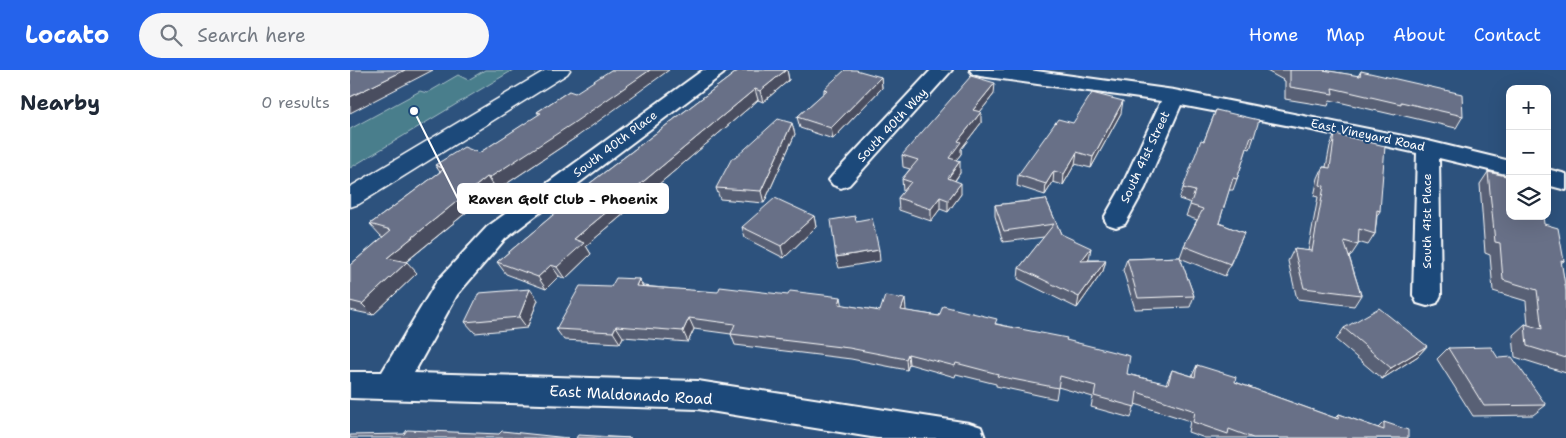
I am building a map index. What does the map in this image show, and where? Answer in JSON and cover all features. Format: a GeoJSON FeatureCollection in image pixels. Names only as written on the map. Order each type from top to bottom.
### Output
{"type":"FeatureCollection","features":[{"type":"Feature","properties":{"kind":"main road"},"geometry":{"type":"LineString","coordinates":[[350,198],[560,70]]}},
{"type":"Feature","properties":{"kind":"street","name":"South 40th Place"},"geometry":{"type":"LineString","coordinates":[[391,386],[447,288],[496,233],[716,70]]}},
{"type":"Feature","properties":{"kind":"street","name":"South 40th Way"},"geometry":{"type":"LineString","coordinates":[[841,180],[942,70]]}},
{"type":"Feature","properties":{"kind":"street","name":"East Vineyard Road"},"geometry":{"type":"LineString","coordinates":[[980,70],[1015,72],[1174,96],[1227,96],[1506,167]]}},
{"type":"Feature","properties":{"kind":"street","name":"South 41st Street"},"geometry":{"type":"LineString","coordinates":[[1116,218],[1133,188],[1174,96]]}},
{"type":"Feature","properties":{"kind":"street","name":"South 41st Place"},"geometry":{"type":"LineString","coordinates":[[1427,295],[1428,148]]}},
{"type":"Feature","properties":{"kind":"street"},"geometry":{"type":"LineString","coordinates":[[1551,179],[1566,182]]}},
{"type":"Feature","properties":{"kind":"street","name":"East Maldonado Road"},"geometry":{"type":"LineString","coordinates":[[350,385],[698,395],[969,438]]}},
{"type":"Feature","properties":{"kind":"green space"},"geometry":{"type":"Polygon","coordinates":[[[485,70],[513,70],[350,168],[350,129],[420,91],[427,93],[458,75],[468,80],[485,70]]]}},
{"type":"Feature","properties":{"kind":"building"},"geometry":{"type":"Polygon","coordinates":[[[350,70],[405,70],[350,97],[350,70]]]}},
{"type":"Feature","properties":{"kind":"building"},"geometry":{"type":"Polygon","coordinates":[[[611,70],[650,70],[572,124],[489,178],[487,177],[387,258],[407,262],[362,304],[350,301],[350,265],[391,230],[370,224],[444,169],[435,165],[464,147],[479,153],[541,113],[537,112],[569,91],[575,93],[611,70]]]}},
{"type":"Feature","properties":{"kind":"building"},"geometry":{"type":"Polygon","coordinates":[[[739,70],[786,70],[760,91],[755,89],[574,239],[584,243],[557,267],[551,265],[538,277],[497,262],[559,210],[556,209],[739,70]]]}},
{"type":"Feature","properties":{"kind":"building"},"geometry":{"type":"Polygon","coordinates":[[[845,70],[856,70],[881,77],[831,128],[797,117],[827,90],[824,89],[845,70]]]}},
{"type":"Feature","properties":{"kind":"building"},"geometry":{"type":"Polygon","coordinates":[[[1290,70],[1323,70],[1360,76],[1361,71],[1462,94],[1463,116],[1332,88],[1333,94],[1290,87],[1290,70]]]}},
{"type":"Feature","properties":{"kind":"building"},"geometry":{"type":"Polygon","coordinates":[[[971,76],[995,83],[973,110],[981,112],[958,141],[961,142],[949,158],[960,161],[948,178],[961,183],[948,200],[940,197],[931,209],[898,198],[911,182],[902,179],[918,160],[902,155],[971,76]]]}},
{"type":"Feature","properties":{"kind":"building"},"geometry":{"type":"Polygon","coordinates":[[[1092,93],[1123,101],[1093,157],[1077,152],[1064,174],[1054,171],[1046,184],[1018,175],[1058,119],[1073,123],[1092,93]]]}},
{"type":"Feature","properties":{"kind":"building"},"geometry":{"type":"Polygon","coordinates":[[[1216,110],[1259,120],[1254,137],[1251,136],[1237,179],[1233,178],[1219,223],[1244,233],[1230,264],[1184,246],[1203,209],[1190,205],[1195,191],[1183,188],[1201,140],[1204,141],[1216,110]]]}},
{"type":"Feature","properties":{"kind":"building"},"geometry":{"type":"Polygon","coordinates":[[[778,119],[792,123],[761,191],[716,188],[732,158],[735,158],[778,119]]]}},
{"type":"Feature","properties":{"kind":"building"},"geometry":{"type":"Polygon","coordinates":[[[1335,134],[1385,146],[1380,211],[1377,210],[1375,234],[1359,229],[1358,245],[1344,241],[1361,295],[1304,288],[1294,249],[1312,251],[1324,186],[1320,185],[1323,167],[1330,168],[1335,134]]]}},
{"type":"Feature","properties":{"kind":"building"},"geometry":{"type":"Polygon","coordinates":[[[1488,172],[1506,176],[1506,220],[1544,220],[1544,224],[1558,228],[1564,261],[1561,260],[1566,291],[1566,358],[1527,346],[1525,324],[1542,329],[1537,290],[1503,280],[1500,243],[1495,242],[1488,172]]]}},
{"type":"Feature","properties":{"kind":"building"},"geometry":{"type":"Polygon","coordinates":[[[775,198],[814,216],[781,246],[742,227],[775,198]]]}},
{"type":"Feature","properties":{"kind":"building"},"geometry":{"type":"Polygon","coordinates":[[[1046,199],[1061,234],[1091,248],[1081,261],[1106,260],[1079,297],[1019,268],[1054,224],[1004,231],[995,205],[1046,199]]]}},
{"type":"Feature","properties":{"kind":"building"},"geometry":{"type":"Polygon","coordinates":[[[855,216],[856,221],[872,218],[879,250],[836,257],[831,220],[855,216]]]}},
{"type":"Feature","properties":{"kind":"building"},"geometry":{"type":"Polygon","coordinates":[[[1180,257],[1194,296],[1138,298],[1127,259],[1180,257]]]}},
{"type":"Feature","properties":{"kind":"building"},"geometry":{"type":"Polygon","coordinates":[[[616,278],[639,279],[636,286],[718,292],[720,287],[788,295],[790,291],[841,297],[839,304],[880,311],[885,296],[905,299],[901,310],[939,316],[943,306],[997,319],[995,324],[1067,338],[1066,340],[1130,356],[1127,374],[1168,384],[1172,370],[1195,377],[1197,365],[1236,377],[1235,382],[1338,419],[1339,414],[1384,430],[1384,422],[1408,430],[1408,438],[1253,438],[1229,429],[1228,434],[1193,422],[1195,411],[1137,392],[1135,407],[1094,396],[1096,386],[1060,376],[1058,388],[997,376],[998,374],[956,363],[955,366],[908,354],[906,359],[849,348],[731,334],[735,324],[689,318],[683,331],[616,326],[613,332],[556,329],[580,286],[611,287],[616,278]]]}},
{"type":"Feature","properties":{"kind":"building"},"geometry":{"type":"Polygon","coordinates":[[[530,289],[519,317],[465,322],[479,293],[530,289]]]}},
{"type":"Feature","properties":{"kind":"building"},"geometry":{"type":"Polygon","coordinates":[[[1379,308],[1427,346],[1391,368],[1344,328],[1379,308]]]}},
{"type":"Feature","properties":{"kind":"building"},"geometry":{"type":"Polygon","coordinates":[[[1491,347],[1498,358],[1512,357],[1546,405],[1484,406],[1448,348],[1491,347]]]}},
{"type":"Feature","properties":{"kind":"building"},"geometry":{"type":"Polygon","coordinates":[[[407,430],[499,434],[502,431],[568,438],[350,438],[350,435],[404,434],[407,430]]]}},
{"type":"Feature","properties":{"kind":"building"},"geometry":{"type":"Polygon","coordinates":[[[578,435],[631,438],[576,438],[578,435]]]}},
{"type":"Feature","properties":{"kind":"place","name":"Raven Golf Club - Phoenix"},"geometry":{"type":"Point","coordinates":[414,111]}}]}
